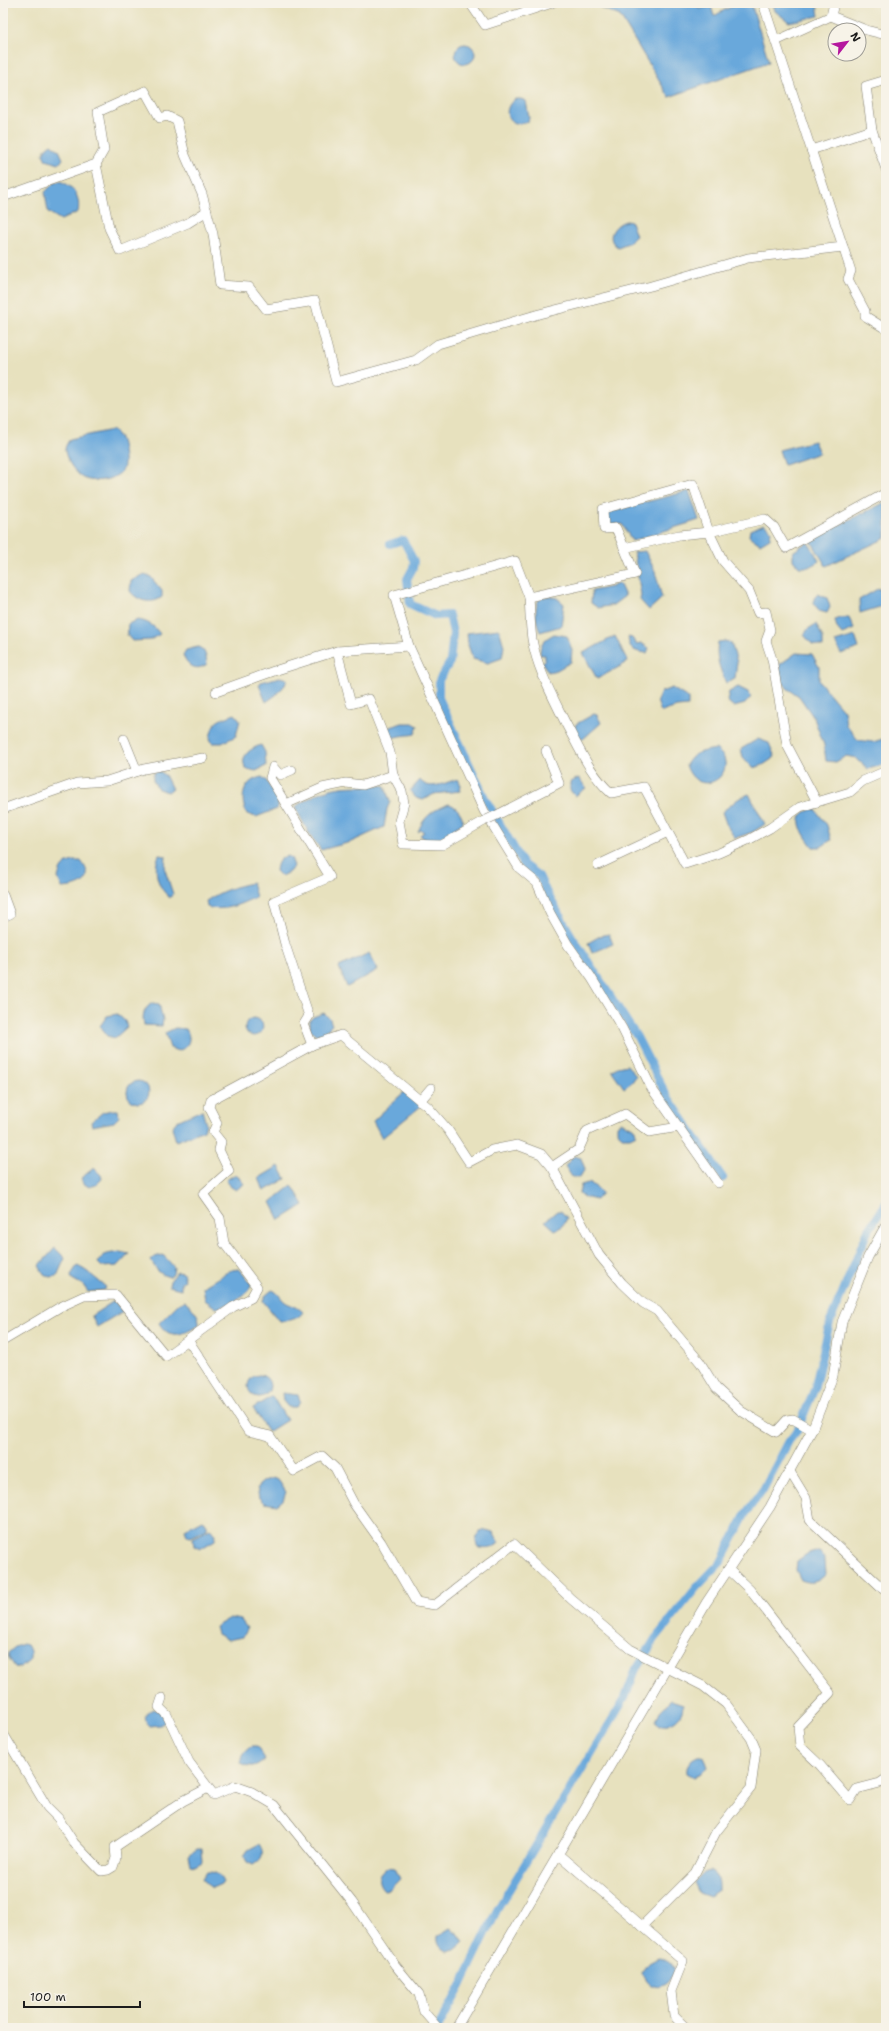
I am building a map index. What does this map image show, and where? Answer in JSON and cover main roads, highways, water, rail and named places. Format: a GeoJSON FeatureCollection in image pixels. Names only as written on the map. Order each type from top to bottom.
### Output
{"type":"FeatureCollection","features":[{"type":"Feature","properties":{"kind":"water"},"geometry":{"type":"Polygon","coordinates":[[[601,3],[696,3],[699,9],[711,6],[714,16],[736,5],[751,3],[769,62],[669,97],[620,16],[601,8],[601,3]]]}},
{"type":"Feature","properties":{"kind":"water"},"geometry":{"type":"Polygon","coordinates":[[[773,3],[817,3],[819,16],[789,22],[775,11],[773,3]]]}},
{"type":"Feature","properties":{"kind":"water"},"geometry":{"type":"Polygon","coordinates":[[[461,44],[469,44],[475,50],[475,58],[469,64],[461,64],[455,58],[455,50],[461,44]]]}},
{"type":"Feature","properties":{"kind":"water"},"geometry":{"type":"Polygon","coordinates":[[[515,99],[526,101],[529,118],[528,122],[515,123],[508,117],[508,108],[510,103],[515,99]]]}},
{"type":"Feature","properties":{"kind":"water"},"geometry":{"type":"Polygon","coordinates":[[[51,144],[59,150],[63,159],[59,164],[46,160],[43,154],[46,148],[51,144]]]}},
{"type":"Feature","properties":{"kind":"water"},"geometry":{"type":"Polygon","coordinates":[[[59,181],[72,189],[77,197],[79,207],[78,212],[61,220],[48,212],[45,192],[53,184],[59,181]]]}},
{"type":"Feature","properties":{"kind":"water"},"geometry":{"type":"Polygon","coordinates":[[[626,221],[631,222],[636,236],[628,243],[618,247],[612,240],[612,232],[618,225],[626,221]]]}},
{"type":"Feature","properties":{"kind":"water"},"geometry":{"type":"Polygon","coordinates":[[[112,430],[119,436],[123,448],[123,469],[117,475],[108,479],[93,481],[85,479],[77,473],[70,464],[65,450],[67,444],[70,439],[112,430]]]}},
{"type":"Feature","properties":{"kind":"water"},"geometry":{"type":"Polygon","coordinates":[[[814,441],[819,453],[784,465],[779,450],[814,441]]]}},
{"type":"Feature","properties":{"kind":"water"},"geometry":{"type":"Polygon","coordinates":[[[689,491],[699,520],[632,541],[622,524],[609,524],[607,512],[689,491]]]}},
{"type":"Feature","properties":{"kind":"water"},"geometry":{"type":"Polygon","coordinates":[[[886,502],[886,538],[826,566],[810,539],[886,502]]]}},
{"type":"Feature","properties":{"kind":"water"},"geometry":{"type":"Polygon","coordinates":[[[764,524],[771,530],[770,538],[760,544],[749,536],[750,530],[764,524]]]}},
{"type":"Feature","properties":{"kind":"water"},"geometry":{"type":"Polygon","coordinates":[[[807,542],[819,561],[809,567],[799,567],[793,560],[793,552],[807,542]]]}},
{"type":"Feature","properties":{"kind":"water"},"geometry":{"type":"Polygon","coordinates":[[[645,551],[655,571],[662,598],[649,610],[640,600],[641,595],[634,552],[645,551]]]}},
{"type":"Feature","properties":{"kind":"water"},"geometry":{"type":"Polygon","coordinates":[[[142,575],[150,576],[162,591],[162,597],[154,601],[145,601],[130,591],[131,581],[142,575]]]}},
{"type":"Feature","properties":{"kind":"water"},"geometry":{"type":"Polygon","coordinates":[[[619,583],[625,596],[613,605],[598,608],[591,603],[592,591],[611,587],[619,583]]]}},
{"type":"Feature","properties":{"kind":"water"},"geometry":{"type":"Polygon","coordinates":[[[879,588],[886,601],[886,605],[860,613],[859,600],[879,588]]]}},
{"type":"Feature","properties":{"kind":"water"},"geometry":{"type":"Polygon","coordinates":[[[818,594],[827,598],[830,607],[827,613],[819,611],[814,603],[814,598],[818,594]]]}},
{"type":"Feature","properties":{"kind":"water"},"geometry":{"type":"Polygon","coordinates":[[[548,596],[557,598],[564,604],[561,626],[540,632],[536,619],[536,606],[540,598],[548,596]]]}},
{"type":"Feature","properties":{"kind":"water"},"geometry":{"type":"Polygon","coordinates":[[[839,618],[849,618],[854,629],[842,634],[837,628],[835,620],[839,618]]]}},
{"type":"Feature","properties":{"kind":"water"},"geometry":{"type":"Polygon","coordinates":[[[137,620],[150,624],[160,634],[151,640],[132,641],[127,635],[128,624],[137,620]]]}},
{"type":"Feature","properties":{"kind":"water"},"geometry":{"type":"Polygon","coordinates":[[[816,624],[823,638],[823,647],[812,644],[804,635],[808,629],[816,624]]]}},
{"type":"Feature","properties":{"kind":"water"},"geometry":{"type":"Polygon","coordinates":[[[499,629],[504,646],[502,658],[488,663],[473,659],[468,645],[467,633],[499,629]]]}},
{"type":"Feature","properties":{"kind":"water"},"geometry":{"type":"Polygon","coordinates":[[[554,634],[567,636],[572,650],[571,662],[557,670],[548,672],[542,662],[545,660],[545,655],[540,655],[541,648],[545,640],[554,634]]]}},
{"type":"Feature","properties":{"kind":"water"},"geometry":{"type":"Polygon","coordinates":[[[615,636],[628,662],[597,679],[583,653],[615,636]]]}},
{"type":"Feature","properties":{"kind":"water"},"geometry":{"type":"Polygon","coordinates":[[[855,636],[859,648],[841,654],[835,642],[855,636]]]}},
{"type":"Feature","properties":{"kind":"water"},"geometry":{"type":"Polygon","coordinates":[[[628,637],[632,638],[636,644],[641,643],[649,648],[647,653],[633,650],[628,637]]]}},
{"type":"Feature","properties":{"kind":"water"},"geometry":{"type":"Polygon","coordinates":[[[725,641],[731,643],[737,662],[735,679],[726,683],[720,668],[717,653],[718,642],[725,641]]]}},
{"type":"Feature","properties":{"kind":"water"},"geometry":{"type":"Polygon","coordinates":[[[198,647],[204,652],[207,664],[196,668],[187,662],[183,655],[186,650],[198,647]]]}},
{"type":"Feature","properties":{"kind":"water"},"geometry":{"type":"Polygon","coordinates":[[[796,653],[812,654],[819,667],[819,681],[844,711],[846,725],[858,740],[873,742],[886,738],[886,764],[868,769],[856,758],[846,756],[836,762],[826,761],[824,745],[814,718],[799,696],[788,689],[781,680],[779,665],[796,653]]]}},
{"type":"Feature","properties":{"kind":"water"},"geometry":{"type":"Polygon","coordinates":[[[280,677],[287,679],[285,685],[276,695],[266,702],[259,685],[261,682],[280,677]]]}},
{"type":"Feature","properties":{"kind":"water"},"geometry":{"type":"Polygon","coordinates":[[[738,687],[748,692],[751,697],[745,704],[734,707],[727,701],[729,692],[738,687]]]}},
{"type":"Feature","properties":{"kind":"water"},"geometry":{"type":"Polygon","coordinates":[[[672,688],[688,698],[688,706],[677,707],[661,712],[657,701],[661,692],[672,688]]]}},
{"type":"Feature","properties":{"kind":"water"},"geometry":{"type":"Polygon","coordinates":[[[235,714],[240,720],[236,736],[222,743],[212,743],[210,738],[215,724],[220,720],[235,714]]]}},
{"type":"Feature","properties":{"kind":"water"},"geometry":{"type":"Polygon","coordinates":[[[594,714],[597,715],[601,723],[583,739],[577,736],[574,730],[576,724],[594,714]]]}},
{"type":"Feature","properties":{"kind":"water"},"geometry":{"type":"Polygon","coordinates":[[[402,723],[413,723],[418,726],[415,734],[390,739],[385,733],[388,728],[402,723]]]}},
{"type":"Feature","properties":{"kind":"water"},"geometry":{"type":"Polygon","coordinates":[[[758,739],[769,743],[775,757],[763,765],[753,768],[743,757],[741,749],[758,739]]]}},
{"type":"Feature","properties":{"kind":"water"},"geometry":{"type":"Polygon","coordinates":[[[261,745],[265,752],[266,766],[256,771],[246,769],[244,761],[246,754],[261,745]]]}},
{"type":"Feature","properties":{"kind":"water"},"geometry":{"type":"Polygon","coordinates":[[[716,749],[724,758],[725,766],[723,773],[712,782],[705,783],[698,781],[691,775],[686,765],[692,757],[698,753],[716,749]]]}},
{"type":"Feature","properties":{"kind":"water"},"geometry":{"type":"Polygon","coordinates":[[[158,770],[165,775],[172,789],[168,792],[158,789],[153,780],[153,774],[158,770]]]}},
{"type":"Feature","properties":{"kind":"water"},"geometry":{"type":"Polygon","coordinates":[[[262,777],[266,780],[279,802],[277,809],[256,817],[247,814],[243,802],[243,796],[244,791],[251,782],[262,777]]]}},
{"type":"Feature","properties":{"kind":"water"},"geometry":{"type":"Polygon","coordinates":[[[579,778],[586,788],[575,796],[570,790],[570,782],[579,778]]]}},
{"type":"Feature","properties":{"kind":"water"},"geometry":{"type":"Polygon","coordinates":[[[458,779],[461,785],[460,791],[434,794],[423,800],[416,798],[410,791],[420,780],[424,784],[433,786],[458,779]]]}},
{"type":"Feature","properties":{"kind":"water"},"geometry":{"type":"Polygon","coordinates":[[[379,785],[385,786],[390,802],[387,809],[384,827],[351,842],[321,850],[310,835],[295,807],[329,789],[379,785]]]}},
{"type":"Feature","properties":{"kind":"water"},"geometry":{"type":"Polygon","coordinates":[[[749,794],[765,824],[753,832],[735,838],[727,826],[722,812],[738,799],[749,794]]]}},
{"type":"Feature","properties":{"kind":"water"},"geometry":{"type":"Polygon","coordinates":[[[449,804],[459,811],[463,823],[439,839],[428,842],[420,835],[424,832],[421,830],[418,832],[420,827],[430,814],[449,804]]]}},
{"type":"Feature","properties":{"kind":"water"},"geometry":{"type":"Polygon","coordinates":[[[815,809],[827,825],[831,840],[821,847],[813,847],[805,836],[800,825],[802,815],[807,811],[815,809]]]}},
{"type":"Feature","properties":{"kind":"water"},"geometry":{"type":"Polygon","coordinates":[[[159,855],[166,856],[165,870],[173,894],[170,898],[162,889],[157,878],[156,866],[159,855]]]}},
{"type":"Feature","properties":{"kind":"water"},"geometry":{"type":"Polygon","coordinates":[[[288,856],[291,858],[294,866],[289,872],[281,876],[276,871],[277,865],[282,858],[288,856]]]}},
{"type":"Feature","properties":{"kind":"water"},"geometry":{"type":"Polygon","coordinates":[[[74,861],[81,861],[87,873],[87,878],[75,886],[62,888],[58,878],[60,871],[63,866],[74,861]]]}},
{"type":"Feature","properties":{"kind":"water"},"geometry":{"type":"Polygon","coordinates":[[[252,883],[256,897],[238,905],[226,908],[220,909],[207,907],[206,901],[217,894],[234,887],[252,883]]]}},
{"type":"Feature","properties":{"kind":"water"},"geometry":{"type":"Polygon","coordinates":[[[609,934],[613,944],[592,953],[588,943],[600,936],[609,934]]]}},
{"type":"Feature","properties":{"kind":"water"},"geometry":{"type":"Polygon","coordinates":[[[369,953],[378,970],[347,987],[339,967],[369,953]]]}},
{"type":"Feature","properties":{"kind":"water"},"geometry":{"type":"Polygon","coordinates":[[[152,1003],[159,1004],[163,1020],[162,1026],[144,1025],[144,1013],[152,1003]]]}},
{"type":"Feature","properties":{"kind":"water"},"geometry":{"type":"Polygon","coordinates":[[[324,1013],[330,1019],[332,1025],[326,1031],[325,1036],[318,1036],[310,1030],[310,1020],[313,1017],[324,1013]]]}},
{"type":"Feature","properties":{"kind":"water"},"geometry":{"type":"Polygon","coordinates":[[[117,1014],[125,1021],[127,1027],[115,1038],[107,1036],[100,1026],[107,1016],[117,1014]]]}},
{"type":"Feature","properties":{"kind":"water"},"geometry":{"type":"Polygon","coordinates":[[[254,1018],[260,1021],[263,1027],[260,1033],[254,1036],[248,1033],[245,1027],[248,1021],[254,1018]]]}},
{"type":"Feature","properties":{"kind":"water"},"geometry":{"type":"Polygon","coordinates":[[[175,1028],[186,1029],[189,1036],[187,1045],[178,1051],[170,1048],[165,1033],[175,1028]]]}},
{"type":"Feature","properties":{"kind":"water"},"geometry":{"type":"Polygon","coordinates":[[[627,1065],[636,1076],[632,1082],[624,1088],[612,1071],[617,1067],[627,1065]]]}},
{"type":"Feature","properties":{"kind":"water"},"geometry":{"type":"Polygon","coordinates":[[[134,1081],[142,1081],[149,1088],[149,1096],[142,1103],[134,1103],[127,1096],[127,1088],[134,1081]]]}},
{"type":"Feature","properties":{"kind":"water"},"geometry":{"type":"Polygon","coordinates":[[[404,1092],[421,1106],[382,1138],[373,1121],[404,1092]]]}},
{"type":"Feature","properties":{"kind":"water"},"geometry":{"type":"Polygon","coordinates":[[[118,1110],[119,1117],[114,1122],[92,1126],[91,1122],[103,1112],[118,1110]]]}},
{"type":"Feature","properties":{"kind":"water"},"geometry":{"type":"Polygon","coordinates":[[[202,1110],[206,1124],[204,1130],[176,1141],[172,1127],[177,1121],[202,1110]]]}},
{"type":"Feature","properties":{"kind":"water"},"geometry":{"type":"Polygon","coordinates":[[[621,1122],[635,1129],[636,1134],[630,1137],[622,1137],[617,1130],[617,1125],[621,1122]]]}},
{"type":"Feature","properties":{"kind":"water"},"geometry":{"type":"Polygon","coordinates":[[[574,1156],[581,1158],[585,1169],[579,1178],[572,1177],[565,1166],[574,1156]]]}},
{"type":"Feature","properties":{"kind":"water"},"geometry":{"type":"Polygon","coordinates":[[[279,1166],[286,1179],[264,1191],[259,1178],[279,1166]]]}},
{"type":"Feature","properties":{"kind":"water"},"geometry":{"type":"Polygon","coordinates":[[[94,1168],[101,1175],[102,1179],[96,1185],[89,1187],[83,1183],[81,1178],[94,1168]]]}},
{"type":"Feature","properties":{"kind":"water"},"geometry":{"type":"Polygon","coordinates":[[[236,1174],[244,1184],[236,1190],[231,1187],[226,1180],[236,1174]]]}},
{"type":"Feature","properties":{"kind":"water"},"geometry":{"type":"Polygon","coordinates":[[[588,1183],[592,1184],[602,1193],[596,1200],[584,1197],[579,1193],[581,1185],[588,1183]]]}},
{"type":"Feature","properties":{"kind":"water"},"geometry":{"type":"Polygon","coordinates":[[[292,1185],[304,1205],[280,1220],[271,1202],[292,1185]]]}},
{"type":"Feature","properties":{"kind":"water"},"geometry":{"type":"Polygon","coordinates":[[[557,1211],[561,1211],[567,1218],[563,1226],[555,1230],[545,1221],[557,1211]]]}},
{"type":"Feature","properties":{"kind":"water"},"geometry":{"type":"Polygon","coordinates":[[[55,1248],[65,1258],[57,1276],[50,1277],[44,1274],[39,1266],[55,1248]]]}},
{"type":"Feature","properties":{"kind":"water"},"geometry":{"type":"Polygon","coordinates":[[[120,1252],[129,1254],[118,1266],[102,1267],[98,1263],[105,1255],[120,1252]]]}},
{"type":"Feature","properties":{"kind":"water"},"geometry":{"type":"Polygon","coordinates":[[[163,1255],[174,1267],[173,1274],[170,1277],[163,1275],[158,1271],[151,1260],[154,1257],[163,1255]]]}},
{"type":"Feature","properties":{"kind":"water"},"geometry":{"type":"Polygon","coordinates":[[[77,1266],[88,1272],[106,1287],[104,1290],[88,1292],[83,1285],[72,1279],[71,1275],[77,1266]]]}},
{"type":"Feature","properties":{"kind":"water"},"geometry":{"type":"Polygon","coordinates":[[[239,1269],[252,1285],[241,1297],[231,1303],[216,1308],[205,1300],[203,1287],[231,1270],[239,1269]]]}},
{"type":"Feature","properties":{"kind":"water"},"geometry":{"type":"Polygon","coordinates":[[[177,1272],[183,1273],[185,1280],[181,1283],[181,1289],[169,1286],[170,1281],[177,1272]]]}},
{"type":"Feature","properties":{"kind":"water"},"geometry":{"type":"Polygon","coordinates":[[[272,1290],[286,1302],[303,1312],[301,1315],[289,1320],[279,1321],[263,1301],[265,1296],[272,1290]]]}},
{"type":"Feature","properties":{"kind":"water"},"geometry":{"type":"Polygon","coordinates":[[[114,1301],[123,1311],[97,1327],[91,1316],[114,1301]]]}},
{"type":"Feature","properties":{"kind":"water"},"geometry":{"type":"Polygon","coordinates":[[[184,1301],[197,1314],[199,1325],[183,1333],[172,1334],[163,1329],[159,1323],[178,1304],[184,1301]]]}},
{"type":"Feature","properties":{"kind":"water"},"geometry":{"type":"Polygon","coordinates":[[[259,1375],[267,1378],[270,1386],[267,1394],[259,1397],[251,1394],[248,1386],[251,1378],[259,1375]]]}},
{"type":"Feature","properties":{"kind":"water"},"geometry":{"type":"Polygon","coordinates":[[[282,1393],[298,1395],[300,1402],[296,1407],[288,1407],[283,1401],[282,1393]]]}},
{"type":"Feature","properties":{"kind":"water"},"geometry":{"type":"Polygon","coordinates":[[[272,1396],[287,1420],[268,1432],[253,1408],[272,1396]]]}},
{"type":"Feature","properties":{"kind":"water"},"geometry":{"type":"Polygon","coordinates":[[[273,1478],[279,1481],[286,1492],[283,1500],[277,1505],[264,1503],[259,1498],[257,1487],[264,1481],[273,1478]]]}},
{"type":"Feature","properties":{"kind":"water"},"geometry":{"type":"Polygon","coordinates":[[[202,1520],[207,1524],[207,1529],[191,1537],[187,1536],[185,1529],[202,1520]]]}},
{"type":"Feature","properties":{"kind":"water"},"geometry":{"type":"Polygon","coordinates":[[[210,1529],[216,1534],[215,1540],[200,1549],[194,1546],[193,1538],[210,1529]]]}},
{"type":"Feature","properties":{"kind":"water"},"geometry":{"type":"Polygon","coordinates":[[[486,1530],[493,1532],[499,1543],[494,1547],[489,1548],[477,1547],[476,1539],[479,1532],[486,1530]]]}},
{"type":"Feature","properties":{"kind":"water"},"geometry":{"type":"Polygon","coordinates":[[[815,1551],[821,1553],[825,1561],[826,1574],[814,1582],[801,1580],[796,1570],[797,1561],[807,1554],[815,1551]]]}},
{"type":"Feature","properties":{"kind":"water"},"geometry":{"type":"Polygon","coordinates":[[[230,1618],[241,1620],[247,1628],[242,1637],[228,1640],[217,1634],[215,1627],[230,1618]]]}},
{"type":"Feature","properties":{"kind":"water"},"geometry":{"type":"Polygon","coordinates":[[[23,1644],[27,1645],[29,1649],[29,1662],[20,1668],[15,1667],[9,1658],[8,1653],[15,1647],[23,1644]]]}},
{"type":"Feature","properties":{"kind":"water"},"geometry":{"type":"Polygon","coordinates":[[[671,1700],[683,1704],[683,1709],[676,1720],[659,1726],[656,1721],[660,1711],[671,1700]]]}},
{"type":"Feature","properties":{"kind":"water"},"geometry":{"type":"Polygon","coordinates":[[[153,1709],[160,1711],[166,1721],[160,1725],[150,1726],[146,1721],[146,1715],[153,1709]]]}},
{"type":"Feature","properties":{"kind":"water"},"geometry":{"type":"Polygon","coordinates":[[[252,1746],[257,1746],[265,1759],[259,1764],[248,1766],[241,1763],[242,1755],[252,1746]]]}},
{"type":"Feature","properties":{"kind":"water"},"geometry":{"type":"Polygon","coordinates":[[[703,1756],[707,1767],[701,1774],[694,1777],[687,1773],[687,1767],[695,1757],[703,1756]]]}},
{"type":"Feature","properties":{"kind":"water"},"geometry":{"type":"Polygon","coordinates":[[[259,1844],[262,1850],[262,1856],[253,1865],[247,1862],[244,1856],[248,1850],[259,1844]]]}},
{"type":"Feature","properties":{"kind":"water"},"geometry":{"type":"Polygon","coordinates":[[[197,1849],[201,1849],[202,1862],[195,1866],[191,1865],[189,1855],[197,1849]]]}},
{"type":"Feature","properties":{"kind":"water"},"geometry":{"type":"Polygon","coordinates":[[[388,1867],[395,1868],[400,1879],[390,1889],[384,1890],[379,1883],[379,1877],[388,1867]]]}},
{"type":"Feature","properties":{"kind":"water"},"geometry":{"type":"Polygon","coordinates":[[[709,1871],[715,1875],[718,1885],[718,1891],[710,1897],[699,1893],[694,1882],[702,1874],[709,1871]]]}},
{"type":"Feature","properties":{"kind":"water"},"geometry":{"type":"Polygon","coordinates":[[[207,1872],[218,1875],[223,1881],[221,1884],[212,1888],[205,1883],[202,1878],[207,1872]]]}},
{"type":"Feature","properties":{"kind":"water"},"geometry":{"type":"Polygon","coordinates":[[[450,1928],[458,1933],[464,1942],[455,1950],[447,1952],[440,1946],[438,1936],[450,1928]]]}},
{"type":"Feature","properties":{"kind":"water"},"geometry":{"type":"Polygon","coordinates":[[[658,1958],[668,1961],[672,1964],[675,1970],[664,1985],[655,1986],[646,1980],[642,1973],[649,1963],[658,1958]]]}},
{"type":"Feature","properties":{"kind":"waterway"},"geometry":{"type":"LineString","coordinates":[[390,544],[403,540],[414,561],[413,568],[407,579],[410,604],[436,616],[449,615],[453,633],[450,662],[439,680],[439,698],[485,798],[524,865],[539,876],[573,938],[637,1037],[666,1094],[723,1178]]}},
{"type":"Feature","properties":{"kind":"waterway"},"geometry":{"type":"LineString","coordinates":[[438,2028],[461,1986],[497,1910],[625,1698],[636,1669],[655,1639],[697,1587],[721,1562],[746,1513],[764,1488],[789,1441],[797,1431],[814,1390],[830,1322],[867,1233],[886,1203]]}}]}
